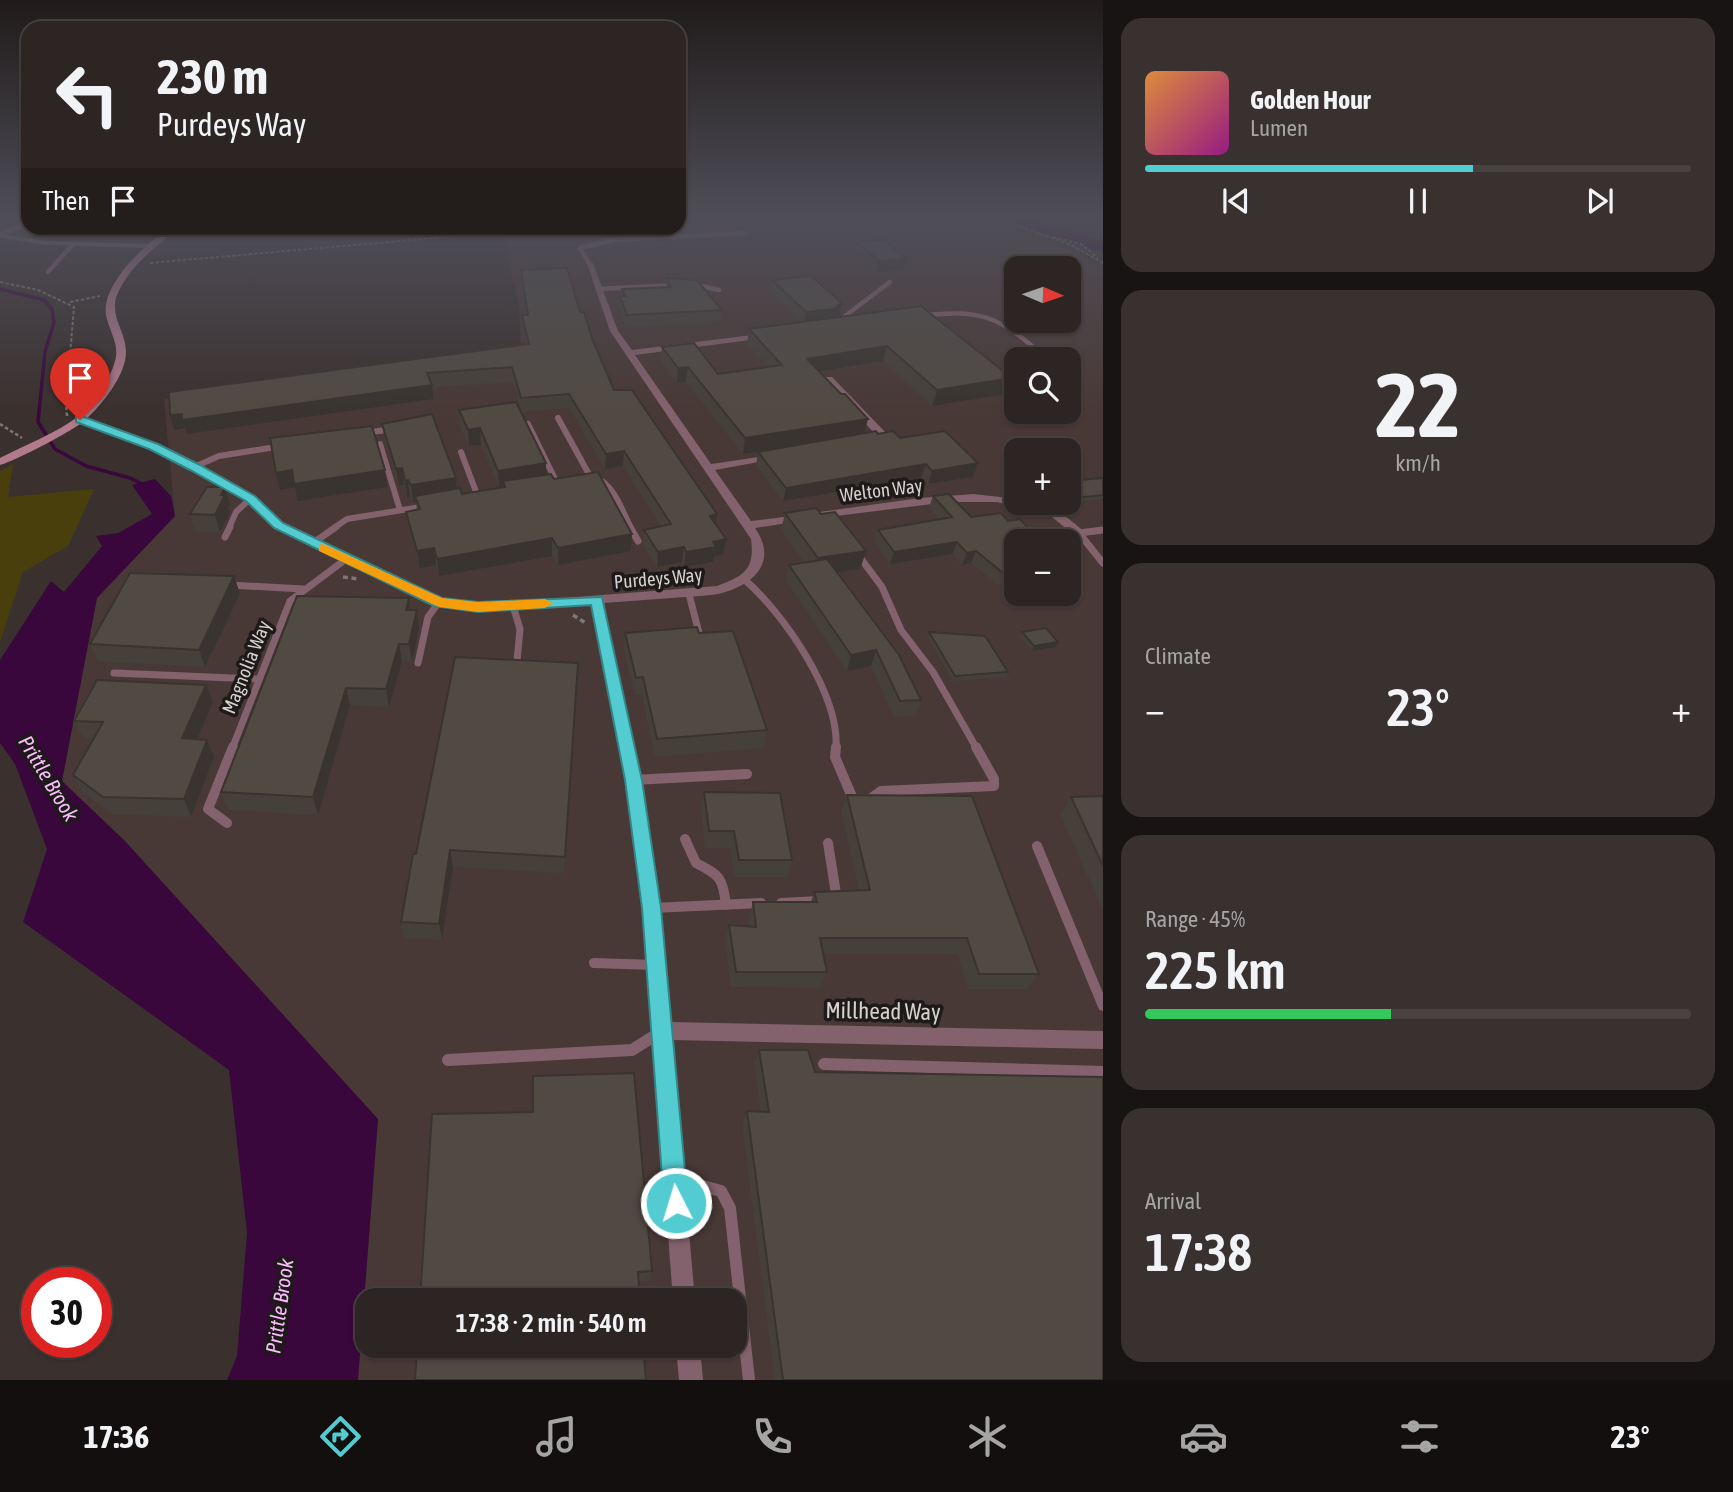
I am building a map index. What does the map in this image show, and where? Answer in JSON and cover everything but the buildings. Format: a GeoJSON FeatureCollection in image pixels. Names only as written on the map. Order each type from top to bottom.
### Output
{"type":"FeatureCollection","features":[{"type":"Feature","properties":{"kind":"street"},"geometry":{"type":"LineString","coordinates":[[0,462],[71,425],[107,384],[120,361],[122,346],[110,307],[123,281]]}},
{"type":"Feature","properties":{"kind":"street"},"geometry":{"type":"LineString","coordinates":[[596,281],[614,331],[757,539],[760,553],[756,566],[745,580]]}},
{"type":"Feature","properties":{"kind":"street"},"geometry":{"type":"LineString","coordinates":[[832,326],[853,323]]}},
{"type":"Feature","properties":{"kind":"street"},"geometry":{"type":"LineString","coordinates":[[628,353],[778,333]]}},
{"type":"Feature","properties":{"kind":"street"},"geometry":{"type":"LineString","coordinates":[[829,379],[884,437],[857,442]]}},
{"type":"Feature","properties":{"kind":"street","name":"Purdeys Way"},"geometry":{"type":"LineString","coordinates":[[71,425],[154,447],[251,498],[279,526],[439,602],[478,607],[513,606],[689,594],[719,590],[745,580]]}},
{"type":"Feature","properties":{"kind":"street"},"geometry":{"type":"LineString","coordinates":[[708,468],[789,453]]}},
{"type":"Feature","properties":{"kind":"street","name":"Welton Way"},"geometry":{"type":"LineString","coordinates":[[749,525],[832,519],[949,499],[1004,499]]}},
{"type":"Feature","properties":{"kind":"street","name":"Welton Way"},"geometry":{"type":"LineString","coordinates":[[1056,515],[1074,529]]}},
{"type":"Feature","properties":{"kind":"street"},"geometry":{"type":"LineString","coordinates":[[597,600],[634,780],[652,908],[683,1288]]}},
{"type":"Feature","properties":{"kind":"street","name":"Millhead Way"},"geometry":{"type":"LineString","coordinates":[[662,1031],[1103,1040]]}},
{"type":"Feature","properties":{"kind":"street"},"geometry":{"type":"LineString","coordinates":[[689,1358],[691,1380]]}},
{"type":"Feature","properties":{"kind":"lane"},"geometry":{"type":"LineString","coordinates":[[832,326],[890,282]]}},
{"type":"Feature","properties":{"kind":"lane"},"geometry":{"type":"LineString","coordinates":[[599,289],[683,284],[719,290]]}},
{"type":"Feature","properties":{"kind":"lane"},"geometry":{"type":"LineString","coordinates":[[921,315],[962,311],[993,316],[1033,347]]}},
{"type":"Feature","properties":{"kind":"lane"},"geometry":{"type":"LineString","coordinates":[[558,418],[591,478]]}},
{"type":"Feature","properties":{"kind":"lane"},"geometry":{"type":"LineString","coordinates":[[528,424],[556,483]]}},
{"type":"Feature","properties":{"kind":"lane"},"geometry":{"type":"LineString","coordinates":[[355,435],[396,428]]}},
{"type":"Feature","properties":{"kind":"lane"},"geometry":{"type":"LineString","coordinates":[[380,444],[400,510]]}},
{"type":"Feature","properties":{"kind":"lane"},"geometry":{"type":"LineString","coordinates":[[194,467],[219,456],[287,445]]}},
{"type":"Feature","properties":{"kind":"lane"},"geometry":{"type":"LineString","coordinates":[[461,452],[478,497]]}},
{"type":"Feature","properties":{"kind":"lane"},"geometry":{"type":"LineString","coordinates":[[580,480],[591,478],[603,481],[638,541]]}},
{"type":"Feature","properties":{"kind":"lane"},"geometry":{"type":"LineString","coordinates":[[543,486],[568,481]]}},
{"type":"Feature","properties":{"kind":"lane"},"geometry":{"type":"LineString","coordinates":[[465,499],[491,495]]}},
{"type":"Feature","properties":{"kind":"lane"},"geometry":{"type":"LineString","coordinates":[[225,537],[236,512],[251,498]]}},
{"type":"Feature","properties":{"kind":"lane"},"geometry":{"type":"LineString","coordinates":[[313,543],[347,519],[439,504]]}},
{"type":"Feature","properties":{"kind":"lane"},"geometry":{"type":"LineString","coordinates":[[1081,533],[1103,530]]}},
{"type":"Feature","properties":{"kind":"lane"},"geometry":{"type":"LineString","coordinates":[[1081,536],[1103,563]]}},
{"type":"Feature","properties":{"kind":"lane"},"geometry":{"type":"LineString","coordinates":[[745,580],[757,588],[777,613],[816,672],[839,745],[835,757],[853,799],[870,799],[881,791],[994,786],[994,779],[933,672],[901,630],[882,587],[851,545]]}},
{"type":"Feature","properties":{"kind":"lane","name":"Magnolia Way"},"geometry":{"type":"LineString","coordinates":[[227,823],[208,809],[290,601],[346,559]]}},
{"type":"Feature","properties":{"kind":"lane"},"geometry":{"type":"LineString","coordinates":[[223,585],[303,589]]}},
{"type":"Feature","properties":{"kind":"lane"},"geometry":{"type":"LineString","coordinates":[[687,638],[700,637],[689,594]]}},
{"type":"Feature","properties":{"kind":"lane"},"geometry":{"type":"LineString","coordinates":[[418,663],[428,617],[439,602]]}},
{"type":"Feature","properties":{"kind":"lane"},"geometry":{"type":"LineString","coordinates":[[513,606],[520,629],[517,661]]}},
{"type":"Feature","properties":{"kind":"lane"},"geometry":{"type":"LineString","coordinates":[[507,661],[531,661]]}},
{"type":"Feature","properties":{"kind":"lane"},"geometry":{"type":"LineString","coordinates":[[114,673],[257,679]]}},
{"type":"Feature","properties":{"kind":"lane"},"geometry":{"type":"LineString","coordinates":[[634,780],[747,774]]}},
{"type":"Feature","properties":{"kind":"lane"},"geometry":{"type":"LineString","coordinates":[[685,839],[692,861],[701,868],[715,872],[721,879],[726,905]]}},
{"type":"Feature","properties":{"kind":"lane"},"geometry":{"type":"LineString","coordinates":[[652,908],[839,900],[828,843]]}},
{"type":"Feature","properties":{"kind":"lane"},"geometry":{"type":"LineString","coordinates":[[1037,846],[1103,1006]]}},
{"type":"Feature","properties":{"kind":"lane"},"geometry":{"type":"LineString","coordinates":[[594,963],[658,965]]}},
{"type":"Feature","properties":{"kind":"lane"},"geometry":{"type":"LineString","coordinates":[[448,1060],[632,1051],[662,1031]]}},
{"type":"Feature","properties":{"kind":"lane"},"geometry":{"type":"LineString","coordinates":[[824,1064],[1103,1073]]}},
{"type":"Feature","properties":{"kind":"lane"},"geometry":{"type":"LineString","coordinates":[[674,1178],[722,1191],[730,1208],[749,1380]]}},
{"type":"Feature","properties":{"kind":"path"},"geometry":{"type":"LineString","coordinates":[[0,282],[38,290],[69,302],[74,307],[75,320],[64,405],[71,425]]}},
{"type":"Feature","properties":{"kind":"path"},"geometry":{"type":"LineString","coordinates":[[69,302],[116,293]]}},
{"type":"Feature","properties":{"kind":"path"},"geometry":{"type":"LineString","coordinates":[[0,424],[34,445]]}},
{"type":"Feature","properties":{"kind":"path"},"geometry":{"type":"LineString","coordinates":[[328,572],[362,580]]}},
{"type":"Feature","properties":{"kind":"path"},"geometry":{"type":"LineString","coordinates":[[570,615],[579,617],[592,629]]}},
{"type":"Feature","properties":{"kind":"shaded area"},"geometry":{"type":"Polygon","coordinates":[[[513,281],[1004,281],[1004,333],[1081,333],[1082,281],[1103,281],[1103,1380],[358,1380],[360,1358],[747,1358],[747,1288],[365,1288],[378,1119],[62,781],[97,598],[175,516],[164,399],[521,353],[519,305],[513,281]]]}},
{"type":"Feature","properties":{"kind":"shaded area"},"geometry":{"type":"Polygon","coordinates":[[[13,464],[8,497],[94,489],[68,546],[23,572],[0,642],[0,471],[13,464]]]}},
{"type":"Feature","properties":{"kind":"water"},"geometry":{"type":"Polygon","coordinates":[[[155,479],[171,496],[175,516],[97,598],[62,781],[125,841],[378,1119],[365,1288],[355,1288],[355,1358],[360,1358],[358,1380],[227,1380],[237,1356],[247,1233],[229,1070],[23,922],[47,849],[15,764],[0,743],[0,660],[51,581],[64,592],[102,546],[96,536],[118,533],[152,514],[132,485],[155,479]]]}},
{"type":"Feature","properties":{"kind":"waterway","name":"Prittle Brook"},"geometry":{"type":"LineString","coordinates":[[0,289],[44,300],[52,309],[54,322],[45,352],[38,422],[55,449],[86,466],[130,478],[144,485]]}},
{"type":"Feature","properties":{"kind":"slow traffic"},"geometry":{"type":"LineString","coordinates":[[323,548],[439,602],[478,607],[545,603]]}},
{"type":"Feature","properties":{"kind":"route"},"geometry":{"type":"LineString","coordinates":[[80,420],[154,447],[194,467],[251,498],[279,526],[439,602],[478,607],[597,600],[634,780],[652,908],[676,1203]]}}]}
